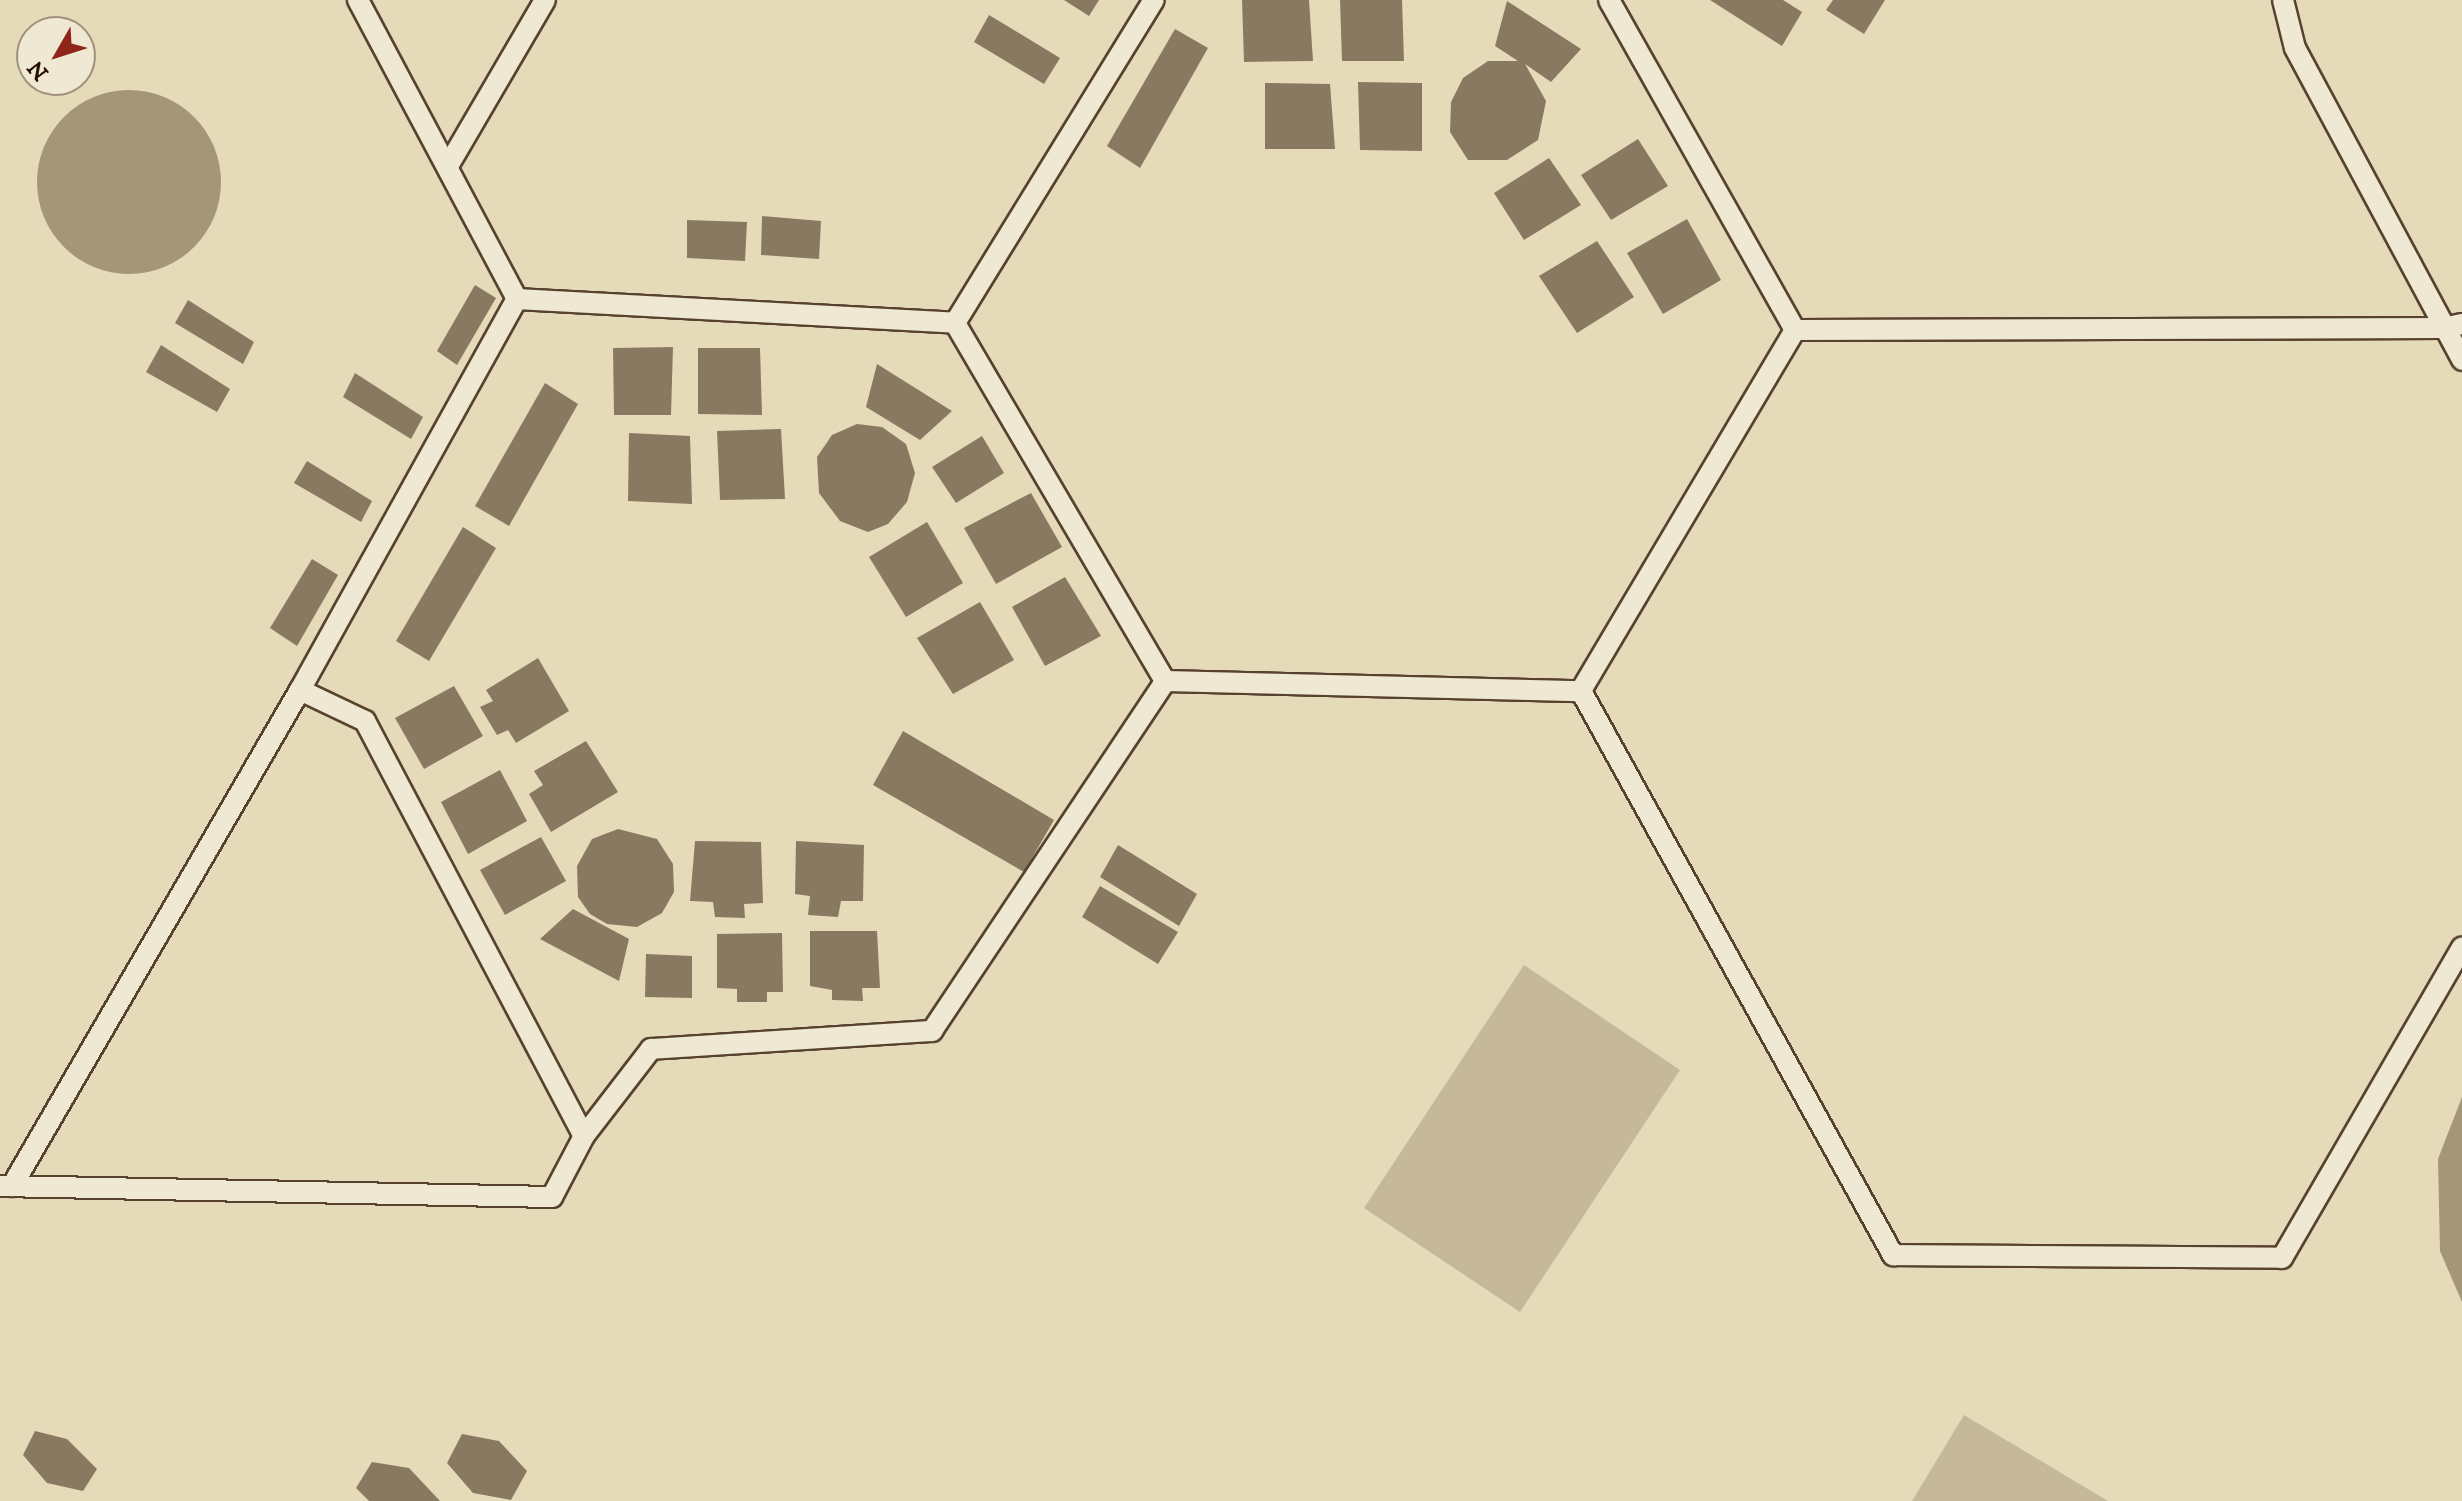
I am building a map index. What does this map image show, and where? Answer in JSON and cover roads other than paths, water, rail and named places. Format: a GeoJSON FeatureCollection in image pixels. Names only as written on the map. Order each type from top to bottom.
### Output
{"type":"FeatureCollection","features":[{"type":"Feature","properties":{"kind":"street"},"geometry":{"type":"LineString","coordinates":[[358,0],[517,299]]}},
{"type":"Feature","properties":{"kind":"street"},"geometry":{"type":"LineString","coordinates":[[448,166],[545,0]]}},
{"type":"Feature","properties":{"kind":"street"},"geometry":{"type":"LineString","coordinates":[[955,323],[1154,0]]}},
{"type":"Feature","properties":{"kind":"street"},"geometry":{"type":"LineString","coordinates":[[1609,0],[1795,330]]}},
{"type":"Feature","properties":{"kind":"street"},"geometry":{"type":"LineString","coordinates":[[2283,0],[2295,48],[2453,326],[2462,360]]}},
{"type":"Feature","properties":{"kind":"street"},"geometry":{"type":"LineString","coordinates":[[517,299],[955,323]]}},
{"type":"Feature","properties":{"kind":"street"},"geometry":{"type":"LineString","coordinates":[[517,299],[300,690],[6,1186],[552,1197],[584,1136],[651,1049],[932,1031],[1165,681]]}},
{"type":"Feature","properties":{"kind":"street"},"geometry":{"type":"LineString","coordinates":[[955,323],[1165,681]]}},
{"type":"Feature","properties":{"kind":"street"},"geometry":{"type":"LineString","coordinates":[[1795,330],[2453,326]]}},
{"type":"Feature","properties":{"kind":"street"},"geometry":{"type":"LineString","coordinates":[[1581,691],[1795,330]]}},
{"type":"Feature","properties":{"kind":"street"},"geometry":{"type":"LineString","coordinates":[[1165,681],[1581,691]]}},
{"type":"Feature","properties":{"kind":"street"},"geometry":{"type":"LineString","coordinates":[[300,690],[365,721],[584,1136]]}},
{"type":"Feature","properties":{"kind":"street"},"geometry":{"type":"LineString","coordinates":[[1581,691],[1893,1255],[2282,1258],[2462,947]]}}]}
